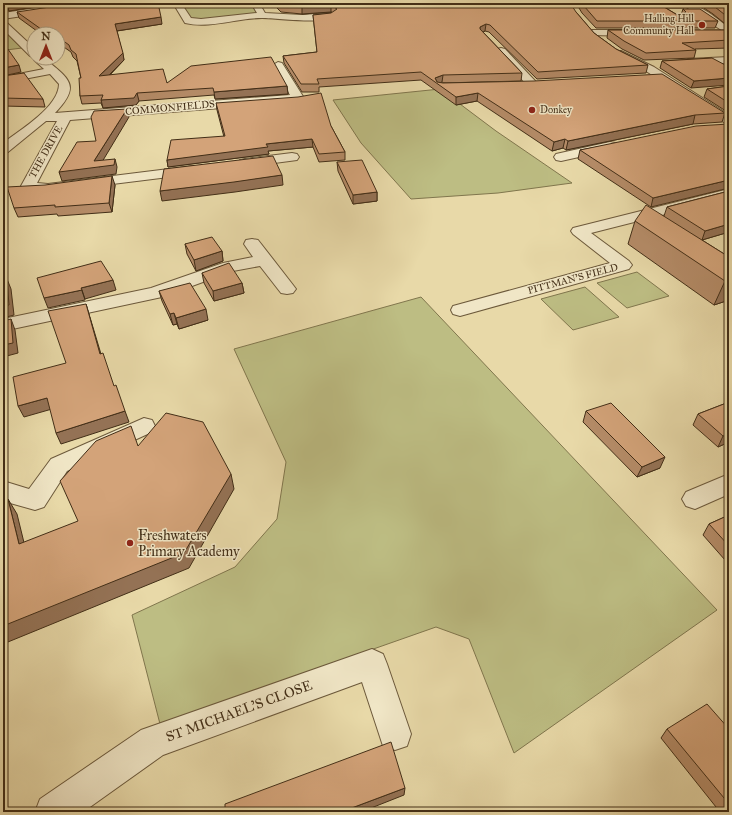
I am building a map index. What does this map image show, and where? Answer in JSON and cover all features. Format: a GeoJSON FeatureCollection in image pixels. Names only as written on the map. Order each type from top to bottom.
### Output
{"type":"FeatureCollection","features":[{"type":"Feature","properties":{"kind":"street"},"geometry":{"type":"LineString","coordinates":[[3,16],[74,5],[101,3]]}},
{"type":"Feature","properties":{"kind":"street"},"geometry":{"type":"LineString","coordinates":[[177,3],[188,21],[201,22],[261,15],[302,18],[331,16]]}},
{"type":"Feature","properties":{"kind":"street"},"geometry":{"type":"LineString","coordinates":[[256,3],[261,15]]}},
{"type":"Feature","properties":{"kind":"street"},"geometry":{"type":"LineString","coordinates":[[684,7],[699,11],[729,32]]}},
{"type":"Feature","properties":{"kind":"street"},"geometry":{"type":"LineString","coordinates":[[3,24],[26,46]]}},
{"type":"Feature","properties":{"kind":"street"},"geometry":{"type":"LineString","coordinates":[[585,24],[592,33],[608,45],[662,77],[729,120]]}},
{"type":"Feature","properties":{"kind":"street"},"geometry":{"type":"LineString","coordinates":[[592,33],[645,32]]}},
{"type":"Feature","properties":{"kind":"street"},"geometry":{"type":"LineString","coordinates":[[714,33],[729,32]]}},
{"type":"Feature","properties":{"kind":"street"},"geometry":{"type":"LineString","coordinates":[[494,44],[537,84],[519,85]]}},
{"type":"Feature","properties":{"kind":"street"},"geometry":{"type":"LineString","coordinates":[[642,65],[669,63],[728,66]]}},
{"type":"Feature","properties":{"kind":"street"},"geometry":{"type":"LineString","coordinates":[[278,65],[298,98]]}},
{"type":"Feature","properties":{"kind":"street"},"geometry":{"type":"LineString","coordinates":[[3,150],[43,118],[61,100],[65,92],[65,84],[46,66]]}},
{"type":"Feature","properties":{"kind":"street"},"geometry":{"type":"LineString","coordinates":[[3,80],[51,71]]}},
{"type":"Feature","properties":{"kind":"street"},"geometry":{"type":"LineString","coordinates":[[646,78],[662,77]]}},
{"type":"Feature","properties":{"kind":"street"},"geometry":{"type":"LineString","coordinates":[[688,94],[706,92]]}},
{"type":"Feature","properties":{"kind":"street","name":"COMMONFIELDS"},"geometry":{"type":"LineString","coordinates":[[43,118],[311,97]]}},
{"type":"Feature","properties":{"kind":"street","name":"THE DRIVE"},"geometry":{"type":"LineString","coordinates":[[66,116],[28,186],[48,188],[205,168]]}},
{"type":"Feature","properties":{"kind":"street"},"geometry":{"type":"LineString","coordinates":[[715,128],[729,127]]}},
{"type":"Feature","properties":{"kind":"street"},"geometry":{"type":"LineString","coordinates":[[561,157],[620,144]]}},
{"type":"Feature","properties":{"kind":"street"},"geometry":{"type":"LineString","coordinates":[[229,165],[292,158]]}},
{"type":"Feature","properties":{"kind":"street","name":"PITTMAN'S FIELD"},"geometry":{"type":"LineString","coordinates":[[460,310],[624,265],[579,231],[729,194]]}},
{"type":"Feature","properties":{"kind":"street"},"geometry":{"type":"LineString","coordinates":[[252,244],[287,289]]}},
{"type":"Feature","properties":{"kind":"street"},"geometry":{"type":"LineString","coordinates":[[3,325],[156,293],[229,267],[265,260]]}},
{"type":"Feature","properties":{"kind":"street"},"geometry":{"type":"LineString","coordinates":[[3,492],[35,500],[59,465],[144,426]]}},
{"type":"Feature","properties":{"kind":"street"},"geometry":{"type":"LineString","coordinates":[[695,499],[729,483]]}},
{"type":"Feature","properties":{"kind":"street","name":"ST MICHAEL'S CLOSE"},"geometry":{"type":"LineString","coordinates":[[53,812],[153,742],[372,664],[395,734]]}},
{"type":"Feature","properties":{"kind":"green space"},"geometry":{"type":"Polygon","coordinates":[[[181,3],[250,3],[257,13],[204,20],[190,18],[181,3]]]}},
{"type":"Feature","properties":{"kind":"green space"},"geometry":{"type":"Polygon","coordinates":[[[3,28],[22,48],[6,50],[3,48],[3,28]]]}},
{"type":"Feature","properties":{"kind":"green space"},"geometry":{"type":"Polygon","coordinates":[[[440,89],[496,131],[572,183],[498,193],[411,199],[361,143],[333,100],[440,89]]]}},
{"type":"Feature","properties":{"kind":"green space"},"geometry":{"type":"Polygon","coordinates":[[[637,272],[669,296],[627,308],[597,283],[637,272]]]}},
{"type":"Feature","properties":{"kind":"green space"},"geometry":{"type":"Polygon","coordinates":[[[585,287],[619,317],[573,330],[541,299],[585,287]]]}},
{"type":"Feature","properties":{"kind":"green space"},"geometry":{"type":"Polygon","coordinates":[[[421,297],[717,610],[514,753],[469,639],[436,627],[160,724],[132,615],[235,567],[277,519],[286,462],[234,349],[421,297]]]}},
{"type":"Feature","properties":{"kind":"building"},"geometry":{"type":"Polygon","coordinates":[[[76,3],[158,3],[161,17],[115,24],[123,53],[99,76],[163,69],[167,83],[191,66],[271,57],[287,86],[214,92],[213,88],[137,93],[134,98],[101,100],[103,95],[80,96],[79,78],[81,78],[76,54],[66,43],[66,26],[37,26],[17,12],[76,3]]]}},
{"type":"Feature","properties":{"kind":"building"},"geometry":{"type":"Polygon","coordinates":[[[278,3],[373,3],[376,6],[415,3],[570,3],[594,33],[616,49],[648,65],[538,72],[490,25],[486,24],[480,27],[480,29],[522,73],[443,75],[435,78],[437,82],[534,81],[662,74],[725,113],[695,115],[568,141],[565,139],[554,142],[478,93],[456,97],[421,72],[317,79],[319,84],[301,84],[283,56],[317,52],[313,15],[331,13],[337,9],[331,5],[302,7],[281,6],[278,3]]]}},
{"type":"Feature","properties":{"kind":"building"},"geometry":{"type":"Polygon","coordinates":[[[581,3],[666,3],[664,4],[664,7],[679,16],[686,12],[683,9],[700,9],[718,21],[597,21],[581,3]]]}},
{"type":"Feature","properties":{"kind":"building"},"geometry":{"type":"Polygon","coordinates":[[[708,3],[729,3],[729,18],[715,7],[708,3]]]}},
{"type":"Feature","properties":{"kind":"building"},"geometry":{"type":"Polygon","coordinates":[[[608,30],[729,30],[729,40],[682,43],[696,50],[646,53],[608,30]]]}},
{"type":"Feature","properties":{"kind":"building"},"geometry":{"type":"Polygon","coordinates":[[[3,42],[19,65],[3,68],[3,42]]]}},
{"type":"Feature","properties":{"kind":"building"},"geometry":{"type":"Polygon","coordinates":[[[712,58],[729,67],[729,78],[694,81],[662,61],[712,58]]]}},
{"type":"Feature","properties":{"kind":"building"},"geometry":{"type":"Polygon","coordinates":[[[24,73],[43,99],[3,98],[3,76],[24,73]]]}},
{"type":"Feature","properties":{"kind":"building"},"geometry":{"type":"Polygon","coordinates":[[[729,86],[729,103],[707,89],[729,86]]]}},
{"type":"Feature","properties":{"kind":"building"},"geometry":{"type":"Polygon","coordinates":[[[321,93],[331,126],[345,152],[319,154],[312,139],[266,144],[268,147],[167,160],[171,140],[225,136],[216,103],[298,97],[321,93]]]}},
{"type":"Feature","properties":{"kind":"building"},"geometry":{"type":"Polygon","coordinates":[[[127,109],[94,161],[115,159],[114,165],[59,172],[77,142],[96,141],[91,117],[94,111],[127,109]]]}},
{"type":"Feature","properties":{"kind":"building"},"geometry":{"type":"Polygon","coordinates":[[[729,124],[729,180],[653,198],[580,150],[696,126],[729,124]]]}},
{"type":"Feature","properties":{"kind":"building"},"geometry":{"type":"Polygon","coordinates":[[[273,156],[282,175],[160,191],[164,169],[273,156]]]}},
{"type":"Feature","properties":{"kind":"building"},"geometry":{"type":"Polygon","coordinates":[[[362,160],[377,192],[353,195],[337,162],[362,160]]]}},
{"type":"Feature","properties":{"kind":"building"},"geometry":{"type":"Polygon","coordinates":[[[112,176],[109,203],[14,208],[7,187],[45,185],[112,176]]]}},
{"type":"Feature","properties":{"kind":"building"},"geometry":{"type":"Polygon","coordinates":[[[729,191],[729,224],[705,231],[667,207],[729,191]]]}},
{"type":"Feature","properties":{"kind":"building"},"geometry":{"type":"Polygon","coordinates":[[[646,205],[729,257],[729,279],[725,281],[635,221],[646,205]]]}},
{"type":"Feature","properties":{"kind":"building"},"geometry":{"type":"Polygon","coordinates":[[[212,237],[222,251],[194,260],[185,244],[212,237]]]}},
{"type":"Feature","properties":{"kind":"building"},"geometry":{"type":"Polygon","coordinates":[[[101,261],[113,280],[81,288],[82,290],[44,298],[37,278],[101,261]]]}},
{"type":"Feature","properties":{"kind":"building"},"geometry":{"type":"Polygon","coordinates":[[[229,263],[242,283],[213,291],[202,273],[229,263]]]}},
{"type":"Feature","properties":{"kind":"building"},"geometry":{"type":"Polygon","coordinates":[[[7,279],[9,305],[3,306],[3,280],[7,279]]]}},
{"type":"Feature","properties":{"kind":"building"},"geometry":{"type":"Polygon","coordinates":[[[190,283],[206,309],[176,318],[174,313],[170,314],[159,291],[190,283]]]}},
{"type":"Feature","properties":{"kind":"building"},"geometry":{"type":"Polygon","coordinates":[[[86,304],[100,354],[103,353],[114,386],[116,385],[125,411],[56,433],[47,398],[18,406],[13,377],[66,363],[48,311],[86,304]]]}},
{"type":"Feature","properties":{"kind":"building"},"geometry":{"type":"Polygon","coordinates":[[[11,319],[13,343],[3,345],[3,321],[11,319]]]}},
{"type":"Feature","properties":{"kind":"building"},"geometry":{"type":"Polygon","coordinates":[[[729,402],[729,434],[723,436],[698,414],[729,402]]]}},
{"type":"Feature","properties":{"kind":"building"},"geometry":{"type":"Polygon","coordinates":[[[611,403],[665,457],[642,467],[586,411],[611,403]]]}},
{"type":"Feature","properties":{"kind":"building"},"geometry":{"type":"Polygon","coordinates":[[[166,413],[203,422],[231,474],[184,553],[3,626],[3,501],[8,499],[19,544],[78,521],[60,481],[96,441],[131,426],[138,446],[166,413]]]}},
{"type":"Feature","properties":{"kind":"building"},"geometry":{"type":"Polygon","coordinates":[[[729,515],[729,546],[709,524],[729,515]]]}},
{"type":"Feature","properties":{"kind":"building"},"geometry":{"type":"Polygon","coordinates":[[[707,704],[729,729],[729,804],[667,729],[707,704]]]}},
{"type":"Feature","properties":{"kind":"building"},"geometry":{"type":"Polygon","coordinates":[[[391,742],[405,788],[341,812],[225,812],[225,804],[391,742]]]}},
{"type":"Feature","properties":{"kind":"place","name":"Halling Hill Community Hall"},"geometry":{"type":"Point","coordinates":[702,25]}},
{"type":"Feature","properties":{"kind":"place","name":"Donkey"},"geometry":{"type":"Point","coordinates":[532,110]}},
{"type":"Feature","properties":{"kind":"place","name":"Freshwaters Primary Academy"},"geometry":{"type":"Point","coordinates":[130,543]}}]}
